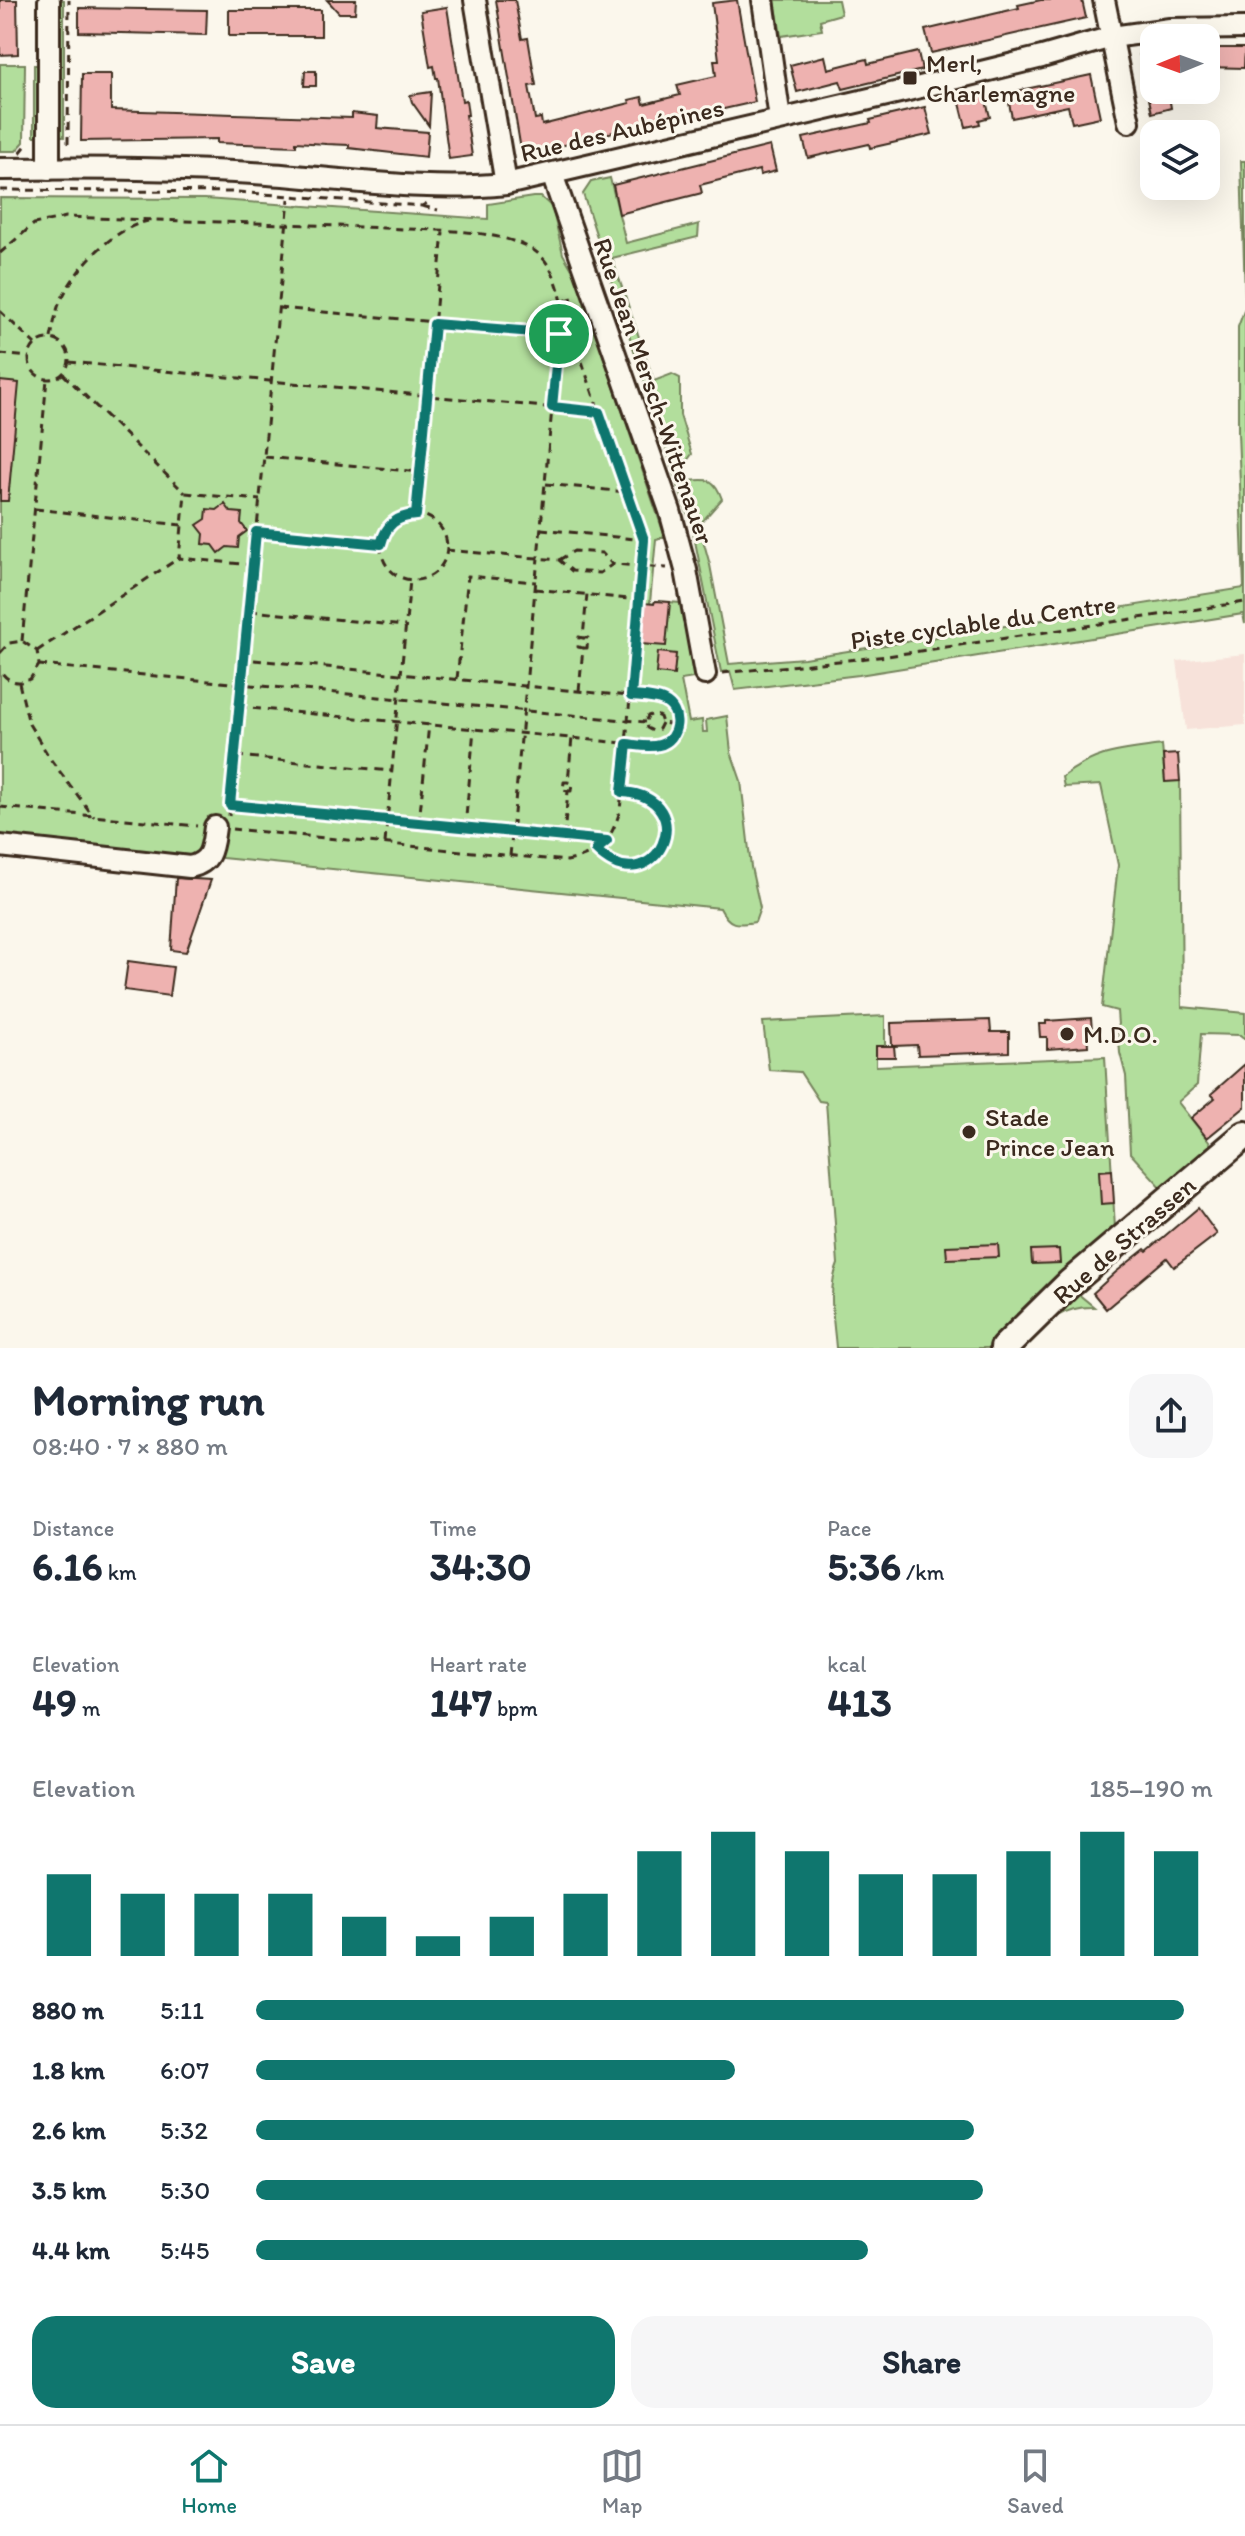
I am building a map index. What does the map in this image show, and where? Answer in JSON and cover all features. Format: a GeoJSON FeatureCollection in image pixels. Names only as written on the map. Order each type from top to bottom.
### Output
{"type":"FeatureCollection","features":[{"type":"Feature","properties":{"kind":"main road","name":"Rue de Strassen"},"geometry":{"type":"LineString","coordinates":[[1004,1348],[1070,1283],[1245,1135]]}},
{"type":"Feature","properties":{"kind":"street"},"geometry":{"type":"LineString","coordinates":[[49,0],[49,169]]}},
{"type":"Feature","properties":{"kind":"street"},"geometry":{"type":"LineString","coordinates":[[475,0],[506,184]]}},
{"type":"Feature","properties":{"kind":"street"},"geometry":{"type":"LineString","coordinates":[[763,0],[780,119]]}},
{"type":"Feature","properties":{"kind":"street"},"geometry":{"type":"LineString","coordinates":[[1104,0],[1129,122]]}},
{"type":"Feature","properties":{"kind":"street","name":"Rue des Aubépines"},"geometry":{"type":"LineString","coordinates":[[0,169],[222,171],[415,184],[506,184],[1042,57],[1112,37],[1170,29],[1245,28]]}},
{"type":"Feature","properties":{"kind":"street","name":"Rue Jean Mersch-Wittenauer"},"geometry":{"type":"LineString","coordinates":[[552,174],[670,511],[686,570],[705,674]]}},
{"type":"Feature","properties":{"kind":"street"},"geometry":{"type":"LineString","coordinates":[[0,846],[190,867],[202,864],[212,853],[221,828]]}},
{"type":"Feature","properties":{"kind":"path"},"geometry":{"type":"LineString","coordinates":[[68,144],[69,0]]}},
{"type":"Feature","properties":{"kind":"path"},"geometry":{"type":"LineString","coordinates":[[0,190],[237,192],[422,206],[438,210]]}},
{"type":"Feature","properties":{"kind":"path"},"geometry":{"type":"LineString","coordinates":[[221,828],[230,805],[289,199]]}},
{"type":"Feature","properties":{"kind":"path"},"geometry":{"type":"LineString","coordinates":[[422,206],[433,200]]}},
{"type":"Feature","properties":{"kind":"path"},"geometry":{"type":"LineString","coordinates":[[0,253],[34,224],[66,217],[287,223],[443,232],[479,235],[531,248],[557,279],[562,302],[644,540],[620,811],[607,841],[596,850],[567,861],[0,807]]}},
{"type":"Feature","properties":{"kind":"path"},"geometry":{"type":"LineString","coordinates":[[51,338],[64,297],[92,256],[119,235],[140,223],[154,220]]}},
{"type":"Feature","properties":{"kind":"path"},"geometry":{"type":"LineString","coordinates":[[416,515],[443,232]]}},
{"type":"Feature","properties":{"kind":"path"},"geometry":{"type":"LineString","coordinates":[[562,302],[585,293]]}},
{"type":"Feature","properties":{"kind":"path"},"geometry":{"type":"LineString","coordinates":[[510,856],[562,302]]}},
{"type":"Feature","properties":{"kind":"path"},"geometry":{"type":"LineString","coordinates":[[279,308],[559,334]]}},
{"type":"Feature","properties":{"kind":"path"},"geometry":{"type":"LineString","coordinates":[[0,311],[35,344]]}},
{"type":"Feature","properties":{"kind":"path"},"geometry":{"type":"LineString","coordinates":[[51,338],[67,349],[69,362],[63,374],[47,379],[35,374],[29,357],[35,344],[51,338]]}},
{"type":"Feature","properties":{"kind":"path"},"geometry":{"type":"LineString","coordinates":[[0,354],[29,357]]}},
{"type":"Feature","properties":{"kind":"path"},"geometry":{"type":"LineString","coordinates":[[69,362],[599,412]]}},
{"type":"Feature","properties":{"kind":"path"},"geometry":{"type":"LineString","coordinates":[[63,374],[185,493],[260,500]]}},
{"type":"Feature","properties":{"kind":"path"},"geometry":{"type":"LineString","coordinates":[[22,641],[47,379]]}},
{"type":"Feature","properties":{"kind":"path"},"geometry":{"type":"LineString","coordinates":[[264,457],[420,472]]}},
{"type":"Feature","properties":{"kind":"path"},"geometry":{"type":"LineString","coordinates":[[545,483],[626,492]]}},
{"type":"Feature","properties":{"kind":"path"},"geometry":{"type":"LineString","coordinates":[[179,558],[185,493]]}},
{"type":"Feature","properties":{"kind":"path"},"geometry":{"type":"LineString","coordinates":[[34,509],[182,525]]}},
{"type":"Feature","properties":{"kind":"path"},"geometry":{"type":"LineString","coordinates":[[416,515],[435,522],[442,530],[446,550],[438,570],[420,580],[410,580],[391,572],[385,564],[381,544],[389,526],[397,519],[416,515]]}},
{"type":"Feature","properties":{"kind":"path"},"geometry":{"type":"LineString","coordinates":[[541,529],[644,540]]}},
{"type":"Feature","properties":{"kind":"path"},"geometry":{"type":"LineString","coordinates":[[256,532],[381,544]]}},
{"type":"Feature","properties":{"kind":"path"},"geometry":{"type":"LineString","coordinates":[[446,550],[559,560],[572,571],[600,573],[613,564],[686,570]]}},
{"type":"Feature","properties":{"kind":"path"},"geometry":{"type":"LineString","coordinates":[[559,560],[574,551],[602,553],[613,564]]}},
{"type":"Feature","properties":{"kind":"path"},"geometry":{"type":"LineString","coordinates":[[37,651],[179,558],[253,565]]}},
{"type":"Feature","properties":{"kind":"path"},"geometry":{"type":"LineString","coordinates":[[457,679],[468,576],[536,582]]}},
{"type":"Feature","properties":{"kind":"path"},"geometry":{"type":"LineString","coordinates":[[385,843],[410,580]]}},
{"type":"Feature","properties":{"kind":"path"},"geometry":{"type":"LineString","coordinates":[[535,589],[639,600]]}},
{"type":"Feature","properties":{"kind":"path"},"geometry":{"type":"LineString","coordinates":[[579,691],[583,648],[578,647],[579,637],[583,638],[587,594]]}},
{"type":"Feature","properties":{"kind":"path","name":"Piste cyclable du Centre"},"geometry":{"type":"LineString","coordinates":[[726,673],[887,656],[1245,602]]}},
{"type":"Feature","properties":{"kind":"path"},"geometry":{"type":"LineString","coordinates":[[249,611],[405,626]]}},
{"type":"Feature","properties":{"kind":"path"},"geometry":{"type":"LineString","coordinates":[[0,653],[9,643],[22,641],[37,651],[39,665],[30,679],[19,683],[1,673]]}},
{"type":"Feature","properties":{"kind":"path"},"geometry":{"type":"LineString","coordinates":[[239,707],[656,746],[672,737],[676,725],[674,711],[660,699],[244,659]]}},
{"type":"Feature","properties":{"kind":"path"},"geometry":{"type":"LineString","coordinates":[[39,665],[645,722]]}},
{"type":"Feature","properties":{"kind":"path"},"geometry":{"type":"LineString","coordinates":[[19,683],[29,724],[51,760],[94,817]]}},
{"type":"Feature","properties":{"kind":"path"},"geometry":{"type":"LineString","coordinates":[[654,714],[660,717],[662,723],[659,729],[653,731],[647,728],[645,722],[648,716],[654,714]]}},
{"type":"Feature","properties":{"kind":"path"},"geometry":{"type":"LineString","coordinates":[[662,723],[676,725]]}},
{"type":"Feature","properties":{"kind":"path"},"geometry":{"type":"LineString","coordinates":[[419,823],[429,724]]}},
{"type":"Feature","properties":{"kind":"path"},"geometry":{"type":"LineString","coordinates":[[465,828],[474,729]]}},
{"type":"Feature","properties":{"kind":"path"},"geometry":{"type":"LineString","coordinates":[[564,837],[568,791],[563,790],[564,782],[568,782],[572,738]]}},
{"type":"Feature","properties":{"kind":"path"},"geometry":{"type":"LineString","coordinates":[[235,756],[392,771]]}},
{"type":"Feature","properties":{"kind":"path"},"geometry":{"type":"LineString","coordinates":[[596,850],[608,862],[623,868],[640,866],[654,858],[664,845],[667,829],[663,813],[653,800],[639,793],[622,792]]}},
{"type":"Feature","properties":{"kind":"path"},"geometry":{"type":"LineString","coordinates":[[230,805],[607,841]]}},
{"type":"Feature","properties":{"kind":"shaded area"},"geometry":{"type":"Polygon","coordinates":[[[1245,654],[1245,725],[1186,730],[1177,661],[1245,654]]]}},
{"type":"Feature","properties":{"kind":"green space"},"geometry":{"type":"Polygon","coordinates":[[[57,0],[64,0],[64,137],[57,137],[57,0]]]}},
{"type":"Feature","properties":{"kind":"green space"},"geometry":{"type":"Polygon","coordinates":[[[775,0],[838,0],[841,14],[820,20],[822,30],[781,36],[775,0]]]}},
{"type":"Feature","properties":{"kind":"green space"},"geometry":{"type":"Polygon","coordinates":[[[0,64],[25,64],[24,142],[16,151],[0,151],[0,64]]]}},
{"type":"Feature","properties":{"kind":"green space"},"geometry":{"type":"Polygon","coordinates":[[[34,65],[43,65],[43,136],[34,136],[34,65]]]}},
{"type":"Feature","properties":{"kind":"green space"},"geometry":{"type":"Polygon","coordinates":[[[1241,161],[1245,161],[1245,296],[1241,161]]]}},
{"type":"Feature","properties":{"kind":"green space"},"geometry":{"type":"Polygon","coordinates":[[[610,178],[626,243],[699,224],[698,237],[612,258],[654,381],[672,374],[680,378],[680,415],[692,454],[683,466],[688,481],[710,481],[722,499],[699,525],[729,664],[804,658],[1244,588],[1238,432],[1238,327],[1245,308],[1245,624],[1243,614],[859,675],[735,690],[730,671],[721,672],[693,531],[583,194],[591,182],[610,178]]]}},
{"type":"Feature","properties":{"kind":"green space"},"geometry":{"type":"Polygon","coordinates":[[[541,197],[552,207],[563,254],[577,278],[665,537],[656,539],[650,603],[681,603],[694,678],[681,680],[689,722],[702,720],[703,732],[707,732],[706,720],[727,716],[731,752],[741,781],[751,867],[760,908],[755,922],[734,923],[720,908],[222,858],[212,853],[191,856],[0,839],[0,198],[205,199],[488,219],[488,204],[541,197]]]}},
{"type":"Feature","properties":{"kind":"green space"},"geometry":{"type":"Polygon","coordinates":[[[1162,745],[1165,781],[1180,781],[1182,1007],[1245,1013],[1245,1039],[1240,1035],[1201,1034],[1197,1085],[1178,1102],[1213,1147],[1162,1188],[1130,1153],[1126,1076],[1120,1053],[1117,1011],[1102,1007],[1118,865],[1101,785],[1064,787],[1062,777],[1098,757],[1162,745]]]}},
{"type":"Feature","properties":{"kind":"green space","name":"Stade Prince Jean"},"geometry":{"type":"Polygon","coordinates":[[[885,1016],[885,1046],[876,1046],[876,1066],[1105,1057],[1115,1228],[1059,1274],[1060,1279],[1094,1307],[1062,1313],[1022,1348],[836,1348],[832,1295],[838,1264],[826,1102],[819,1101],[800,1072],[769,1070],[763,1022],[885,1016]]]}},
{"type":"Feature","properties":{"kind":"building"},"geometry":{"type":"Polygon","coordinates":[[[0,0],[17,0],[18,54],[0,55],[0,0]]]}},
{"type":"Feature","properties":{"kind":"building"},"geometry":{"type":"Polygon","coordinates":[[[327,0],[356,0],[355,13],[339,13],[327,0]]]}},
{"type":"Feature","properties":{"kind":"building"},"geometry":{"type":"Polygon","coordinates":[[[496,0],[515,0],[522,39],[528,38],[536,85],[529,86],[535,119],[541,118],[542,125],[630,103],[629,100],[642,97],[644,104],[680,95],[677,85],[716,76],[714,60],[719,60],[712,3],[737,0],[755,102],[613,132],[522,156],[496,0]]]}},
{"type":"Feature","properties":{"kind":"building"},"geometry":{"type":"Polygon","coordinates":[[[1041,0],[1082,0],[1086,18],[931,53],[925,30],[1041,0]]]}},
{"type":"Feature","properties":{"kind":"building"},"geometry":{"type":"Polygon","coordinates":[[[447,7],[462,101],[466,100],[472,156],[449,159],[438,78],[434,66],[430,67],[421,11],[447,7]]]}},
{"type":"Feature","properties":{"kind":"building"},"geometry":{"type":"Polygon","coordinates":[[[79,8],[207,10],[206,35],[79,32],[79,8]]]}},
{"type":"Feature","properties":{"kind":"building"},"geometry":{"type":"Polygon","coordinates":[[[229,10],[321,10],[321,36],[229,36],[229,10]]]}},
{"type":"Feature","properties":{"kind":"building"},"geometry":{"type":"Polygon","coordinates":[[[1220,48],[1245,48],[1244,68],[1220,67],[1220,48]]]}},
{"type":"Feature","properties":{"kind":"building"},"geometry":{"type":"Polygon","coordinates":[[[918,52],[922,70],[843,89],[840,81],[797,92],[790,65],[825,56],[828,69],[867,59],[868,64],[918,52]]]}},
{"type":"Feature","properties":{"kind":"building"},"geometry":{"type":"Polygon","coordinates":[[[305,71],[316,71],[316,86],[304,86],[305,71]]]}},
{"type":"Feature","properties":{"kind":"building"},"geometry":{"type":"Polygon","coordinates":[[[82,74],[111,74],[111,110],[352,118],[352,113],[378,116],[377,128],[428,132],[426,157],[349,148],[349,145],[296,142],[296,146],[217,143],[217,139],[81,141],[82,74]]]}},
{"type":"Feature","properties":{"kind":"building"},"geometry":{"type":"Polygon","coordinates":[[[1091,75],[1100,117],[1072,123],[1068,106],[1012,118],[1007,93],[1091,75]]]}},
{"type":"Feature","properties":{"kind":"building"},"geometry":{"type":"Polygon","coordinates":[[[431,92],[429,126],[410,95],[431,92]]]}},
{"type":"Feature","properties":{"kind":"building"},"geometry":{"type":"Polygon","coordinates":[[[984,93],[990,117],[979,120],[980,124],[966,127],[959,99],[984,93]]]}},
{"type":"Feature","properties":{"kind":"building"},"geometry":{"type":"Polygon","coordinates":[[[1150,104],[1170,104],[1171,108],[1152,113],[1150,104]]]}},
{"type":"Feature","properties":{"kind":"building"},"geometry":{"type":"Polygon","coordinates":[[[925,107],[932,134],[808,158],[803,138],[925,107]]]}},
{"type":"Feature","properties":{"kind":"building"},"geometry":{"type":"Polygon","coordinates":[[[770,146],[776,171],[760,175],[759,170],[700,185],[702,193],[619,214],[613,185],[770,146]]]}},
{"type":"Feature","properties":{"kind":"building"},"geometry":{"type":"Polygon","coordinates":[[[0,381],[19,383],[8,501],[0,501],[0,381]]]}},
{"type":"Feature","properties":{"kind":"building"},"geometry":{"type":"Polygon","coordinates":[[[225,504],[231,512],[242,513],[241,523],[247,531],[239,537],[238,548],[227,547],[219,553],[213,545],[203,544],[204,534],[197,525],[206,519],[207,509],[217,510],[225,504]]]}},
{"type":"Feature","properties":{"kind":"building"},"geometry":{"type":"Polygon","coordinates":[[[655,601],[670,602],[666,646],[640,644],[644,603],[654,604],[655,601]]]}},
{"type":"Feature","properties":{"kind":"building"},"geometry":{"type":"Polygon","coordinates":[[[658,652],[676,654],[674,675],[656,673],[658,652]]]}},
{"type":"Feature","properties":{"kind":"building"},"geometry":{"type":"Polygon","coordinates":[[[1178,754],[1180,781],[1165,782],[1163,755],[1178,754]]]}},
{"type":"Feature","properties":{"kind":"building"},"geometry":{"type":"Polygon","coordinates":[[[176,878],[211,880],[186,952],[171,950],[176,878]]]}},
{"type":"Feature","properties":{"kind":"building"},"geometry":{"type":"Polygon","coordinates":[[[128,961],[173,967],[169,996],[124,990],[128,961]]]}},
{"type":"Feature","properties":{"kind":"building","name":"M.D.O."},"geometry":{"type":"Polygon","coordinates":[[[1091,1018],[1092,1030],[1087,1030],[1088,1046],[1047,1049],[1047,1037],[1040,1037],[1039,1024],[1046,1024],[1046,1021],[1091,1018]]]}},
{"type":"Feature","properties":{"kind":"building"},"geometry":{"type":"Polygon","coordinates":[[[990,1020],[991,1032],[1009,1032],[1009,1052],[918,1055],[917,1045],[894,1046],[895,1057],[876,1057],[876,1046],[892,1046],[891,1023],[990,1020]]]}},
{"type":"Feature","properties":{"kind":"building"},"geometry":{"type":"Polygon","coordinates":[[[1245,1064],[1245,1107],[1207,1138],[1191,1118],[1215,1098],[1211,1094],[1245,1064]]]}},
{"type":"Feature","properties":{"kind":"building"},"geometry":{"type":"Polygon","coordinates":[[[1112,1170],[1114,1203],[1101,1204],[1099,1171],[1112,1170]]]}},
{"type":"Feature","properties":{"kind":"building"},"geometry":{"type":"Polygon","coordinates":[[[1198,1208],[1217,1234],[1174,1267],[1167,1258],[1106,1309],[1093,1293],[1198,1208]]]}},
{"type":"Feature","properties":{"kind":"building"},"geometry":{"type":"Polygon","coordinates":[[[998,1244],[999,1257],[947,1259],[946,1246],[998,1244]]]}},
{"type":"Feature","properties":{"kind":"building"},"geometry":{"type":"Polygon","coordinates":[[[1059,1249],[1060,1263],[1032,1264],[1031,1250],[1059,1249]]]}},
{"type":"Feature","properties":{"kind":"place","name":"Merl, Charlemagne"},"geometry":{"type":"Point","coordinates":[910,78]}},
{"type":"Feature","properties":{"kind":"place","name":"M.D.O."},"geometry":{"type":"Point","coordinates":[1067,1034]}},
{"type":"Feature","properties":{"kind":"place","name":"Stade Prince Jean"},"geometry":{"type":"Point","coordinates":[969,1132]}},
{"type":"Feature","properties":{"kind":"route"},"geometry":{"type":"LineString","coordinates":[[434,324],[559,334],[552,407],[599,412],[644,540],[631,696],[660,699],[674,711],[677,720],[672,737],[664,743],[656,746],[627,744],[622,792],[639,793],[653,800],[663,813],[667,829],[664,845],[654,858],[640,866],[623,868],[608,862],[596,850],[607,841],[230,805],[256,532],[381,544],[383,534],[397,519],[416,515],[434,324]]}}]}
